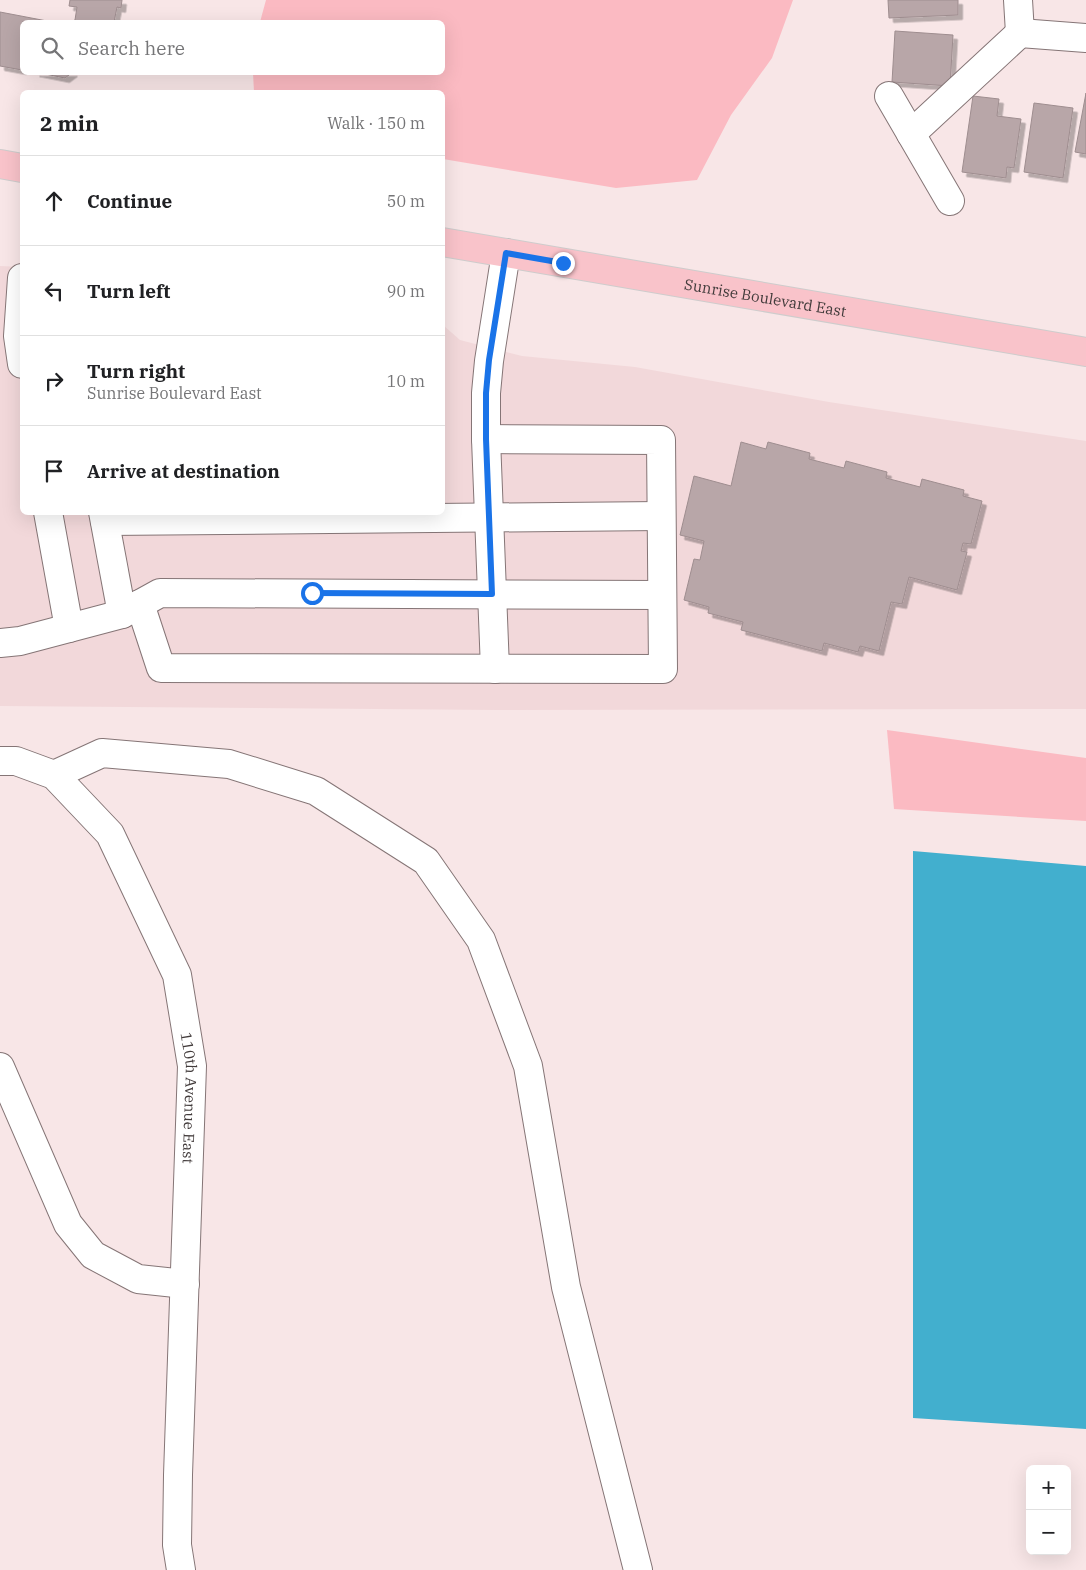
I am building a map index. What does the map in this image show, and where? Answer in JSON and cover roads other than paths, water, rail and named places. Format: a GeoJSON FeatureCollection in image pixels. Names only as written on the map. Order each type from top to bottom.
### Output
{"type":"FeatureCollection","features":[{"type":"Feature","properties":{"kind":"main road"},"geometry":{"type":"LineString","coordinates":[[0,164],[20,168]]}},
{"type":"Feature","properties":{"kind":"main road","name":"Sunrise Boulevard East"},"geometry":{"type":"LineString","coordinates":[[445,243],[1086,352]]}},
{"type":"Feature","properties":{"kind":"street"},"geometry":{"type":"LineString","coordinates":[[1018,0],[1020,33]]}},
{"type":"Feature","properties":{"kind":"street"},"geometry":{"type":"LineString","coordinates":[[911,134],[1020,33],[1086,38]]}},
{"type":"Feature","properties":{"kind":"street"},"geometry":{"type":"LineString","coordinates":[[889,96],[950,201]]}},
{"type":"Feature","properties":{"kind":"street"},"geometry":{"type":"LineString","coordinates":[[495,669],[486,393],[489,360],[506,253]]}},
{"type":"Feature","properties":{"kind":"street"},"geometry":{"type":"LineString","coordinates":[[20,291],[13,335],[20,358]]}},
{"type":"Feature","properties":{"kind":"street"},"geometry":{"type":"LineString","coordinates":[[486,439],[660,440],[661,516],[662,595],[663,669],[161,668],[131,609],[104,517],[490,518],[661,516]]}},
{"type":"Feature","properties":{"kind":"street"},"geometry":{"type":"LineString","coordinates":[[49,515],[68,628]]}},
{"type":"Feature","properties":{"kind":"street"},"geometry":{"type":"LineString","coordinates":[[0,643],[20,641],[131,609],[160,593],[662,595]]}},
{"type":"Feature","properties":{"kind":"street"},"geometry":{"type":"LineString","coordinates":[[54,775],[102,753],[229,764],[316,791],[426,861],[481,940],[528,1066],[566,1287],[638,1570]]}},
{"type":"Feature","properties":{"kind":"street","name":"110th Avenue East"},"geometry":{"type":"LineString","coordinates":[[0,761],[16,761],[54,775],[110,834],[177,975],[192,1066],[179,1558]]}},
{"type":"Feature","properties":{"kind":"street"},"geometry":{"type":"LineString","coordinates":[[0,1067],[68,1224],[93,1254],[138,1279],[185,1284]]}},
{"type":"Feature","properties":{"kind":"water"},"geometry":{"type":"Polygon","coordinates":[[[913,851],[1086,866],[1086,1429],[913,1418],[913,851]]]}}]}
